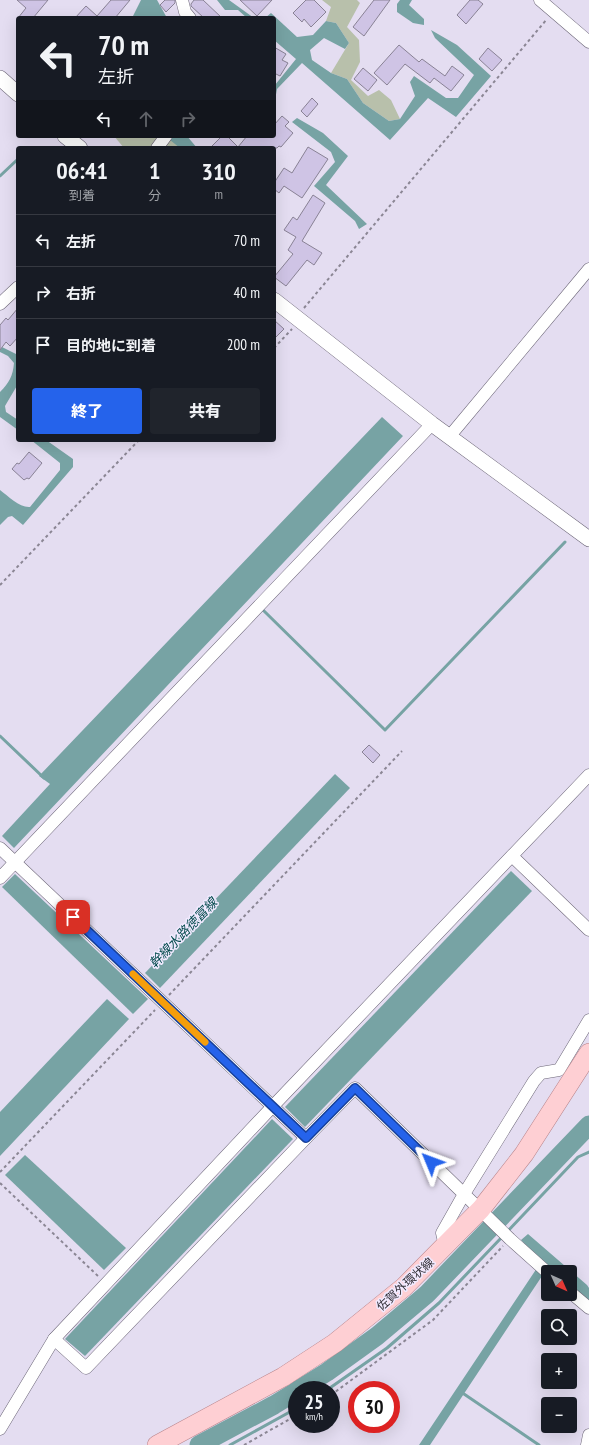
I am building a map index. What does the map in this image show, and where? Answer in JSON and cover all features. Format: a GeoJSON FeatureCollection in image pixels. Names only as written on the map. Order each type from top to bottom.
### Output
{"type":"FeatureCollection","features":[{"type":"Feature","properties":{"kind":"main road","name":"佐賀外環状線"},"geometry":{"type":"LineString","coordinates":[[157,1445],[282,1377],[335,1344],[404,1287],[445,1246],[484,1213],[589,1053]]}},
{"type":"Feature","properties":{"kind":"street"},"geometry":{"type":"LineString","coordinates":[[182,0],[185,12],[188,16]]}},
{"type":"Feature","properties":{"kind":"street"},"geometry":{"type":"LineString","coordinates":[[540,0],[589,42]]}},
{"type":"Feature","properties":{"kind":"street"},"geometry":{"type":"LineString","coordinates":[[0,78],[16,92]]}},
{"type":"Feature","properties":{"kind":"street"},"geometry":{"type":"LineString","coordinates":[[68,138],[78,146]]}},
{"type":"Feature","properties":{"kind":"street"},"geometry":{"type":"LineString","coordinates":[[449,436],[589,269]]}},
{"type":"Feature","properties":{"kind":"street"},"geometry":{"type":"LineString","coordinates":[[0,304],[16,289]]}},
{"type":"Feature","properties":{"kind":"street"},"geometry":{"type":"LineString","coordinates":[[276,302],[432,424],[589,539]]}},
{"type":"Feature","properties":{"kind":"street"},"geometry":{"type":"LineString","coordinates":[[306,1138],[163,1002],[6,862],[432,424]]}},
{"type":"Feature","properties":{"kind":"street"},"geometry":{"type":"LineString","coordinates":[[0,1428],[54,1339],[273,1106],[589,775]]}},
{"type":"Feature","properties":{"kind":"street"},"geometry":{"type":"LineString","coordinates":[[512,856],[589,930]]}},
{"type":"Feature","properties":{"kind":"street"},"geometry":{"type":"LineString","coordinates":[[445,1246],[442,1233],[464,1194],[534,1081],[541,1073],[559,1070],[589,1020]]}},
{"type":"Feature","properties":{"kind":"street"},"geometry":{"type":"LineString","coordinates":[[54,1339],[86,1368],[355,1088],[510,1239],[541,1267]]}},
{"type":"Feature","properties":{"kind":"street"},"geometry":{"type":"LineString","coordinates":[[577,1298],[589,1308]]}},
{"type":"Feature","properties":{"kind":"street"},"geometry":{"type":"LineString","coordinates":[[587,1445],[589,1435]]}},
{"type":"Feature","properties":{"kind":"path"},"geometry":{"type":"LineString","coordinates":[[276,346],[292,330],[302,310],[553,12]]}},
{"type":"Feature","properties":{"kind":"path"},"geometry":{"type":"LineString","coordinates":[[0,585],[137,442]]}},
{"type":"Feature","properties":{"kind":"path"},"geometry":{"type":"LineString","coordinates":[[0,1172],[402,751]]}},
{"type":"Feature","properties":{"kind":"path"},"geometry":{"type":"LineString","coordinates":[[0,1183],[106,1284]]}},
{"type":"Feature","properties":{"kind":"path"},"geometry":{"type":"LineString","coordinates":[[340,1388],[433,1320],[510,1239]]}},
{"type":"Feature","properties":{"kind":"path"},"geometry":{"type":"LineString","coordinates":[[244,1445],[288,1421]]}},
{"type":"Feature","properties":{"kind":"shaded area"},"geometry":{"type":"Polygon","coordinates":[[[141,0],[157,0],[166,16],[133,16],[141,0]]]}},
{"type":"Feature","properties":{"kind":"shaded area"},"geometry":{"type":"Polygon","coordinates":[[[217,0],[229,0],[251,16],[245,16],[238,10],[225,10],[217,0]]]}},
{"type":"Feature","properties":{"kind":"shaded area"},"geometry":{"type":"Polygon","coordinates":[[[322,0],[357,0],[360,3],[347,27],[359,40],[360,62],[351,80],[368,96],[379,90],[391,100],[400,119],[389,121],[363,103],[347,79],[331,73],[349,43],[336,23],[326,21],[331,7],[322,0]]]}},
{"type":"Feature","properties":{"kind":"shaded area"},"geometry":{"type":"Polygon","coordinates":[[[400,0],[412,0],[409,5],[424,19],[424,25],[413,23],[397,12],[397,4],[400,0]]]}},
{"type":"Feature","properties":{"kind":"shaded area"},"geometry":{"type":"Polygon","coordinates":[[[271,13],[274,16],[267,16],[271,13]]]}},
{"type":"Feature","properties":{"kind":"shaded area"},"geometry":{"type":"Polygon","coordinates":[[[276,18],[297,37],[313,35],[326,21],[336,23],[349,43],[345,49],[324,38],[310,50],[312,60],[331,73],[347,79],[363,103],[389,121],[400,119],[415,96],[410,82],[414,76],[446,98],[458,98],[474,75],[435,38],[431,30],[457,45],[491,76],[456,117],[428,98],[390,140],[302,63],[277,89],[276,94],[276,84],[296,59],[276,42],[276,18]]]}},
{"type":"Feature","properties":{"kind":"shaded area"},"geometry":{"type":"Polygon","coordinates":[[[297,118],[323,133],[348,156],[326,185],[367,224],[359,229],[355,221],[314,186],[335,162],[331,152],[292,122],[297,118]]]}},
{"type":"Feature","properties":{"kind":"shaded area"},"geometry":{"type":"Polygon","coordinates":[[[116,138],[180,138],[186,146],[122,146],[116,138]]]}},
{"type":"Feature","properties":{"kind":"shaded area"},"geometry":{"type":"Polygon","coordinates":[[[172,138],[189,138],[195,146],[178,146],[170,140],[172,138]]]}},
{"type":"Feature","properties":{"kind":"shaded area"},"geometry":{"type":"Polygon","coordinates":[[[0,346],[16,354],[16,387],[5,406],[6,412],[16,419],[16,429],[0,417],[0,392],[10,379],[13,372],[14,363],[8,356],[0,352],[0,346]]]}},
{"type":"Feature","properties":{"kind":"shaded area"},"geometry":{"type":"Polygon","coordinates":[[[382,417],[403,436],[14,848],[2,836],[50,784],[39,776],[382,417]]]}},
{"type":"Feature","properties":{"kind":"shaded area"},"geometry":{"type":"Polygon","coordinates":[[[34,442],[49,442],[73,459],[73,467],[23,525],[12,516],[8,517],[0,525],[0,490],[18,504],[30,507],[60,470],[60,463],[34,442]]]}},
{"type":"Feature","properties":{"kind":"shaded area"},"geometry":{"type":"Polygon","coordinates":[[[335,774],[350,788],[160,988],[145,973],[335,774]]]}},
{"type":"Feature","properties":{"kind":"shaded area"},"geometry":{"type":"Polygon","coordinates":[[[511,871],[532,891],[305,1127],[285,1107],[511,871]]]}},
{"type":"Feature","properties":{"kind":"shaded area"},"geometry":{"type":"Polygon","coordinates":[[[15,874],[148,999],[133,1014],[2,887],[15,874]]]}},
{"type":"Feature","properties":{"kind":"shaded area"},"geometry":{"type":"Polygon","coordinates":[[[107,999],[129,1019],[0,1156],[0,1112],[107,999]]]}},
{"type":"Feature","properties":{"kind":"shaded area"},"geometry":{"type":"Polygon","coordinates":[[[272,1119],[293,1139],[85,1356],[65,1339],[272,1119]]]}},
{"type":"Feature","properties":{"kind":"shaded area"},"geometry":{"type":"Polygon","coordinates":[[[25,1155],[126,1248],[104,1270],[5,1175],[25,1155]]]}},
{"type":"Feature","properties":{"kind":"shaded area"},"geometry":{"type":"Polygon","coordinates":[[[528,1234],[564,1265],[541,1265],[541,1278],[430,1445],[419,1445],[541,1262],[521,1240],[528,1234]]]}},
{"type":"Feature","properties":{"kind":"shaded area"},"geometry":{"type":"Polygon","coordinates":[[[577,1276],[589,1288],[589,1304],[577,1293],[577,1276]]]}},
{"type":"Feature","properties":{"kind":"building"},"geometry":{"type":"Polygon","coordinates":[[[17,0],[48,0],[35,16],[20,16],[26,8],[17,0]]]}},
{"type":"Feature","properties":{"kind":"building"},"geometry":{"type":"Polygon","coordinates":[[[111,0],[130,0],[117,16],[97,16],[111,0]]]}},
{"type":"Feature","properties":{"kind":"building"},"geometry":{"type":"Polygon","coordinates":[[[165,0],[175,0],[175,3],[166,12],[160,5],[165,0]]]}},
{"type":"Feature","properties":{"kind":"building"},"geometry":{"type":"Polygon","coordinates":[[[194,0],[203,0],[220,16],[202,16],[191,6],[194,0]]]}},
{"type":"Feature","properties":{"kind":"building"},"geometry":{"type":"Polygon","coordinates":[[[240,0],[272,0],[257,16],[240,0]]]}},
{"type":"Feature","properties":{"kind":"building"},"geometry":{"type":"Polygon","coordinates":[[[306,0],[314,0],[326,12],[311,27],[304,19],[302,22],[293,13],[306,0]]]}},
{"type":"Feature","properties":{"kind":"building"},"geometry":{"type":"Polygon","coordinates":[[[374,0],[390,0],[364,36],[353,27],[374,0]]]}},
{"type":"Feature","properties":{"kind":"building"},"geometry":{"type":"Polygon","coordinates":[[[470,0],[478,0],[483,4],[466,24],[457,15],[470,0]]]}},
{"type":"Feature","properties":{"kind":"building"},"geometry":{"type":"Polygon","coordinates":[[[86,6],[97,16],[77,16],[86,6]]]}},
{"type":"Feature","properties":{"kind":"building"},"geometry":{"type":"Polygon","coordinates":[[[399,45],[419,62],[422,59],[445,76],[452,66],[464,75],[451,91],[434,78],[430,83],[405,64],[387,85],[374,73],[399,45]]]}},
{"type":"Feature","properties":{"kind":"building"},"geometry":{"type":"Polygon","coordinates":[[[276,48],[286,54],[282,60],[288,63],[280,76],[276,74],[276,48]]]}},
{"type":"Feature","properties":{"kind":"building"},"geometry":{"type":"Polygon","coordinates":[[[488,48],[502,60],[492,71],[479,59],[488,48]]]}},
{"type":"Feature","properties":{"kind":"building"},"geometry":{"type":"Polygon","coordinates":[[[363,68],[377,80],[368,91],[354,79],[363,68]]]}},
{"type":"Feature","properties":{"kind":"building"},"geometry":{"type":"Polygon","coordinates":[[[312,98],[318,104],[307,117],[301,111],[312,98]]]}},
{"type":"Feature","properties":{"kind":"building"},"geometry":{"type":"Polygon","coordinates":[[[282,116],[289,122],[285,126],[293,133],[281,147],[239,146],[245,138],[276,138],[276,123],[282,116]]]}},
{"type":"Feature","properties":{"kind":"building"},"geometry":{"type":"Polygon","coordinates":[[[220,138],[229,138],[237,146],[212,146],[220,138]]]}},
{"type":"Feature","properties":{"kind":"building"},"geometry":{"type":"Polygon","coordinates":[[[308,147],[328,159],[302,198],[284,186],[279,193],[276,191],[276,180],[284,168],[292,173],[308,147]]]}},
{"type":"Feature","properties":{"kind":"building"},"geometry":{"type":"Polygon","coordinates":[[[313,195],[325,203],[302,241],[322,253],[314,265],[307,260],[286,286],[276,278],[276,275],[293,254],[288,250],[296,237],[284,230],[293,217],[297,220],[313,195]]]}},
{"type":"Feature","properties":{"kind":"building"},"geometry":{"type":"Polygon","coordinates":[[[16,310],[16,339],[10,346],[6,342],[0,350],[0,325],[6,318],[8,320],[16,310]]]}},
{"type":"Feature","properties":{"kind":"building"},"geometry":{"type":"Polygon","coordinates":[[[276,322],[284,329],[276,337],[276,322]]]}},
{"type":"Feature","properties":{"kind":"building"},"geometry":{"type":"Polygon","coordinates":[[[29,452],[42,463],[29,479],[27,478],[24,480],[12,469],[17,463],[19,464],[29,452]]]}},
{"type":"Feature","properties":{"kind":"building"},"geometry":{"type":"Polygon","coordinates":[[[369,745],[380,755],[373,763],[362,752],[369,745]]]}},
{"type":"Feature","properties":{"kind":"waterway"},"geometry":{"type":"LineString","coordinates":[[0,176],[16,161]]}},
{"type":"Feature","properties":{"kind":"waterway"},"geometry":{"type":"LineString","coordinates":[[263,610],[385,730],[565,542]]}},
{"type":"Feature","properties":{"kind":"waterway"},"geometry":{"type":"LineString","coordinates":[[0,736],[44,778]]}},
{"type":"Feature","properties":{"kind":"waterway"},"geometry":{"type":"LineString","coordinates":[[312,1381],[377,1336],[427,1294],[589,1125]]}},
{"type":"Feature","properties":{"kind":"waterway"},"geometry":{"type":"LineString","coordinates":[[506,1233],[578,1157],[589,1152]]}},
{"type":"Feature","properties":{"kind":"waterway"},"geometry":{"type":"LineString","coordinates":[[340,1381],[387,1348],[439,1303],[502,1237]]}},
{"type":"Feature","properties":{"kind":"waterway"},"geometry":{"type":"LineString","coordinates":[[464,1394],[539,1445]]}},
{"type":"Feature","properties":{"kind":"waterway"},"geometry":{"type":"LineString","coordinates":[[199,1445],[288,1396]]}},
{"type":"Feature","properties":{"kind":"waterway"},"geometry":{"type":"LineString","coordinates":[[230,1445],[288,1413]]}},
{"type":"Feature","properties":{"kind":"slow traffic"},"geometry":{"type":"LineString","coordinates":[[133,974],[205,1042]]}},
{"type":"Feature","properties":{"kind":"route"},"geometry":{"type":"LineString","coordinates":[[73,917],[306,1138],[355,1088],[431,1162]]}},
{"type":"Feature","properties":{"kind":"water label","name":"幹線水路徳富線"},"geometry":{"type":"Point","coordinates":[183,933]}}]}
